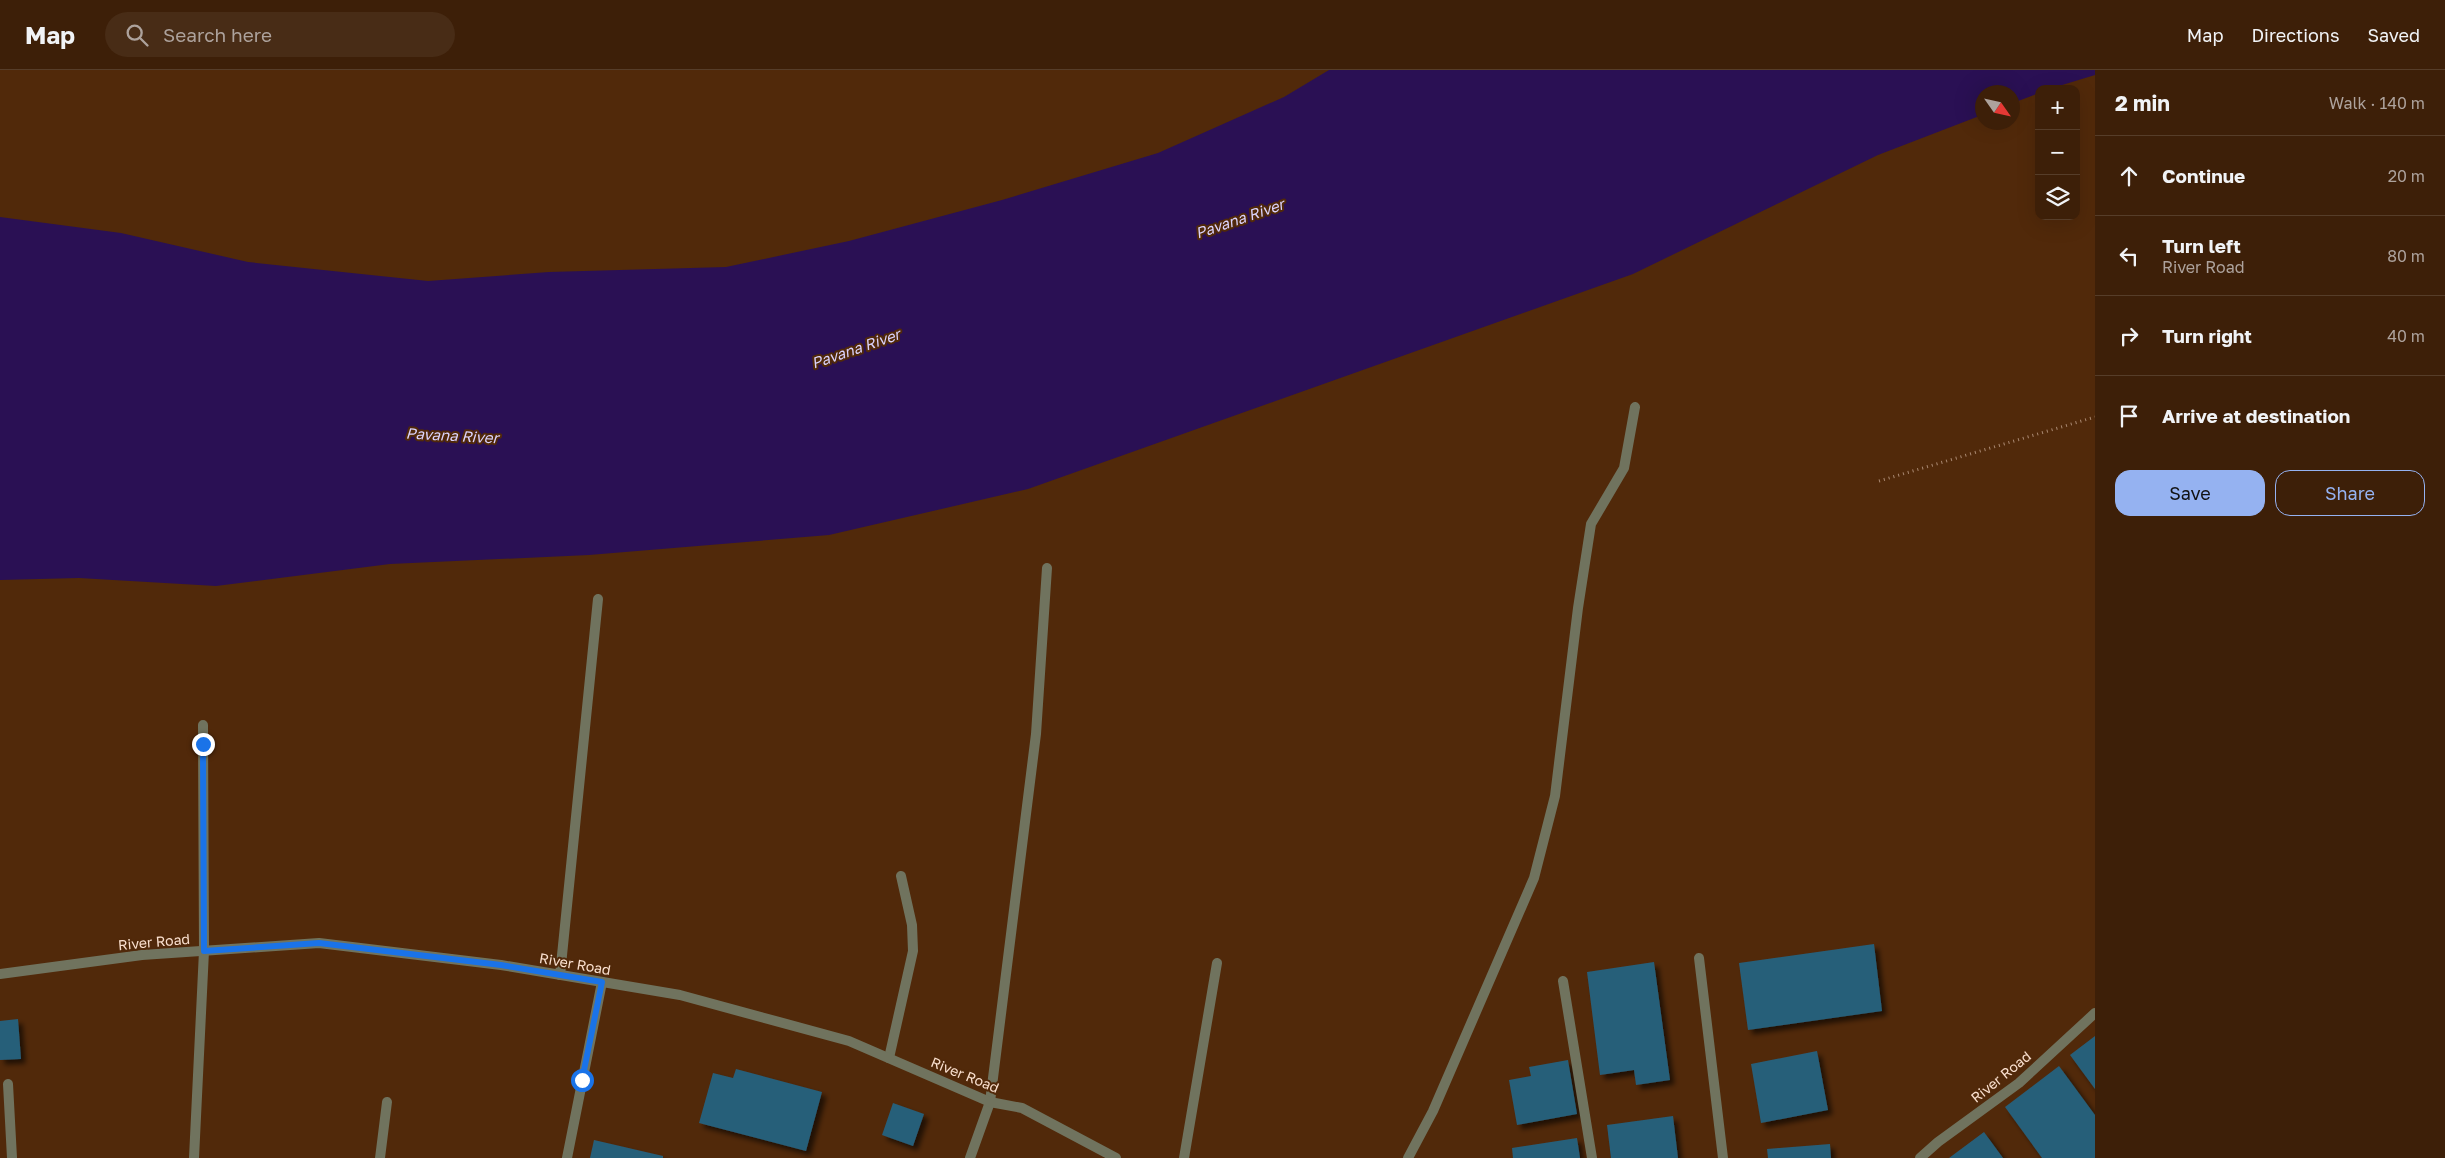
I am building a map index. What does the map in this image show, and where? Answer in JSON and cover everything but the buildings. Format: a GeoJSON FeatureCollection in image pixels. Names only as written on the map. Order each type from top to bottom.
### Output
{"type":"FeatureCollection","features":[{"type":"Feature","properties":{"kind":"street"},"geometry":{"type":"LineString","coordinates":[[1408,1158],[1433,1111],[1534,878],[1554,796],[1578,608],[1591,524],[1624,468],[1636,406]]}},
{"type":"Feature","properties":{"kind":"street"},"geometry":{"type":"LineString","coordinates":[[970,1158],[990,1102],[1036,734],[1047,568]]}},
{"type":"Feature","properties":{"kind":"street"},"geometry":{"type":"LineString","coordinates":[[560,975],[598,599]]}},
{"type":"Feature","properties":{"kind":"street"},"geometry":{"type":"LineString","coordinates":[[194,1158],[204,951],[203,725]]}},
{"type":"Feature","properties":{"kind":"street"},"geometry":{"type":"LineString","coordinates":[[889,1058],[913,951],[912,925],[901,876]]}},
{"type":"Feature","properties":{"kind":"street","name":"River Road"},"geometry":{"type":"LineString","coordinates":[[0,974],[142,955],[319,943],[501,965],[680,996],[849,1041],[990,1102],[1022,1108],[1116,1158]]}},
{"type":"Feature","properties":{"kind":"street"},"geometry":{"type":"LineString","coordinates":[[1699,958],[1723,1158]]}},
{"type":"Feature","properties":{"kind":"street"},"geometry":{"type":"LineString","coordinates":[[1184,1158],[1218,963]]}},
{"type":"Feature","properties":{"kind":"street"},"geometry":{"type":"LineString","coordinates":[[1563,981],[1592,1158]]}},
{"type":"Feature","properties":{"kind":"street"},"geometry":{"type":"LineString","coordinates":[[567,1158],[602,982]]}},
{"type":"Feature","properties":{"kind":"street","name":"River Road"},"geometry":{"type":"LineString","coordinates":[[1920,1158],[1938,1142],[2019,1083],[2095,1013]]}},
{"type":"Feature","properties":{"kind":"street"},"geometry":{"type":"LineString","coordinates":[[8,1084],[12,1158]]}},
{"type":"Feature","properties":{"kind":"street"},"geometry":{"type":"LineString","coordinates":[[380,1158],[387,1102]]}},
{"type":"Feature","properties":{"kind":"path"},"geometry":{"type":"LineString","coordinates":[[1879,481],[2095,417]]}},
{"type":"Feature","properties":{"kind":"water","name":"Pavana River"},"geometry":{"type":"Polygon","coordinates":[[[1329,70],[2095,70],[2095,75],[2062,85],[2035,85],[2035,95],[2020,100],[2020,85],[1975,85],[1975,118],[1878,155],[1633,274],[1028,489],[829,535],[589,555],[390,564],[216,586],[79,578],[0,580],[0,217],[121,233],[248,262],[428,281],[549,272],[726,267],[849,241],[1002,200],[1158,153],[1284,97],[1329,70]]]}},
{"type":"Feature","properties":{"kind":"route"},"geometry":{"type":"LineString","coordinates":[[203,744],[204,951],[319,943],[501,965],[602,982],[582,1080]]}}]}
